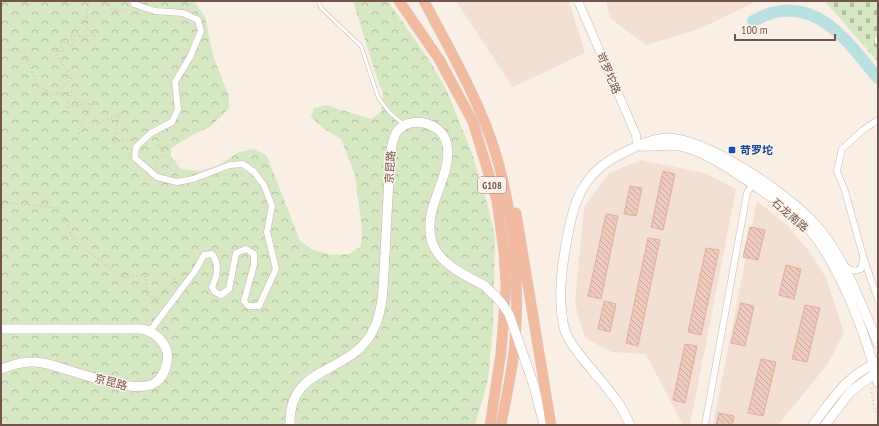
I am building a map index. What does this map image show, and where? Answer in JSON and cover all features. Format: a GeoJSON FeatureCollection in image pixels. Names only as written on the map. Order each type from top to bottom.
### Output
{"type":"FeatureCollection","features":[{"type":"Feature","properties":{"kind":"highway","name":"G108"},"geometry":{"type":"LineString","coordinates":[[398,1],[439,59],[473,122],[496,201],[504,253],[506,286],[501,353],[490,425]]}},
{"type":"Feature","properties":{"kind":"highway","name":"G108"},"geometry":{"type":"LineString","coordinates":[[424,1],[480,110],[495,154],[507,201],[513,243],[517,289],[513,359],[501,425]]}},
{"type":"Feature","properties":{"kind":"highway"},"geometry":{"type":"LineString","coordinates":[[495,154],[504,166],[513,200],[551,425]]}},
{"type":"Feature","properties":{"kind":"highway"},"geometry":{"type":"LineString","coordinates":[[484,425],[496,391]]}},
{"type":"Feature","properties":{"kind":"main road"},"geometry":{"type":"LineString","coordinates":[[405,126],[416,122],[428,123],[438,129],[445,138],[448,149],[446,160],[430,216],[430,230],[433,243],[448,263],[485,286],[500,301],[509,314],[534,386],[544,425]]}},
{"type":"Feature","properties":{"kind":"main road","name":"京昆路"},"geometry":{"type":"LineString","coordinates":[[290,425],[291,407],[303,385],[311,378],[358,351],[375,328],[382,298],[392,145],[396,133],[405,126]]}},
{"type":"Feature","properties":{"kind":"main road","name":"石龙南路"},"geometry":{"type":"LineString","coordinates":[[630,425],[621,407],[576,351],[565,332],[561,304],[563,273],[574,203],[587,180],[608,160],[646,141],[665,138],[687,141],[728,159],[801,222],[823,248],[836,270],[868,345],[878,383]]}},
{"type":"Feature","properties":{"kind":"main road","name":"石龙南路"},"geometry":{"type":"LineString","coordinates":[[755,181],[792,203],[815,223],[842,263],[878,343]]}},
{"type":"Feature","properties":{"kind":"main road"},"geometry":{"type":"LineString","coordinates":[[1,329],[125,327],[150,330]]}},
{"type":"Feature","properties":{"kind":"main road","name":"京昆路"},"geometry":{"type":"LineString","coordinates":[[1,369],[22,362],[38,362],[125,386],[134,387],[152,385],[159,380],[163,374],[168,359],[167,351],[163,343],[150,330]]}},
{"type":"Feature","properties":{"kind":"main road"},"geometry":{"type":"LineString","coordinates":[[814,425],[844,384],[851,377],[875,369]]}},
{"type":"Feature","properties":{"kind":"main road"},"geometry":{"type":"LineString","coordinates":[[825,425],[851,391],[875,369]]}},
{"type":"Feature","properties":{"kind":"street","name":"岢罗坨路"},"geometry":{"type":"LineString","coordinates":[[578,1],[636,135],[637,146]]}},
{"type":"Feature","properties":{"kind":"street"},"geometry":{"type":"LineString","coordinates":[[134,2],[155,11],[183,14],[198,20],[201,31],[190,57],[175,82],[178,109],[172,122],[151,133],[145,138],[136,147],[136,158],[157,177],[177,182],[193,179],[230,165],[243,164],[254,172],[264,185],[272,206],[267,232],[276,269],[259,306],[248,306],[244,301],[254,265],[254,254],[246,249],[236,253],[229,289],[221,295],[215,292],[212,287],[217,276],[217,261],[212,254],[204,255],[150,330]]}},
{"type":"Feature","properties":{"kind":"street"},"geometry":{"type":"LineString","coordinates":[[878,120],[862,130],[842,149],[836,171],[845,191],[863,256],[878,300]]}},
{"type":"Feature","properties":{"kind":"street"},"geometry":{"type":"LineString","coordinates":[[704,425],[747,193],[755,181]]}},
{"type":"Feature","properties":{"kind":"street"},"geometry":{"type":"LineString","coordinates":[[842,263],[850,270],[856,271],[860,269],[863,256]]}},
{"type":"Feature","properties":{"kind":"lane"},"geometry":{"type":"LineString","coordinates":[[318,1],[321,8],[361,46],[378,97],[389,112],[405,126]]}},
{"type":"Feature","properties":{"kind":"path"},"geometry":{"type":"LineString","coordinates":[[55,94],[72,78],[54,50],[63,52],[60,40],[73,46],[70,32],[78,36],[96,36],[85,26],[89,1]]}},
{"type":"Feature","properties":{"kind":"path"},"geometry":{"type":"LineString","coordinates":[[108,1],[110,8],[119,12],[134,2]]}},
{"type":"Feature","properties":{"kind":"path"},"geometry":{"type":"LineString","coordinates":[[1,48],[23,52],[29,60],[33,73],[42,88],[55,94],[72,92],[66,108],[81,104],[92,104],[78,129],[79,132],[119,114],[113,142],[145,138]]}},
{"type":"Feature","properties":{"kind":"path"},"geometry":{"type":"LineString","coordinates":[[158,144],[163,154],[170,160],[180,162]]}},
{"type":"Feature","properties":{"kind":"path"},"geometry":{"type":"LineString","coordinates":[[151,172],[163,154]]}},
{"type":"Feature","properties":{"kind":"path"},"geometry":{"type":"LineString","coordinates":[[1,202],[56,208],[62,212],[71,237],[76,243],[122,277],[145,276],[148,296],[159,299],[175,277],[174,298]]}},
{"type":"Feature","properties":{"kind":"path"},"geometry":{"type":"LineString","coordinates":[[875,369],[874,408],[878,417]]}},
{"type":"Feature","properties":{"kind":"shaded area"},"geometry":{"type":"Polygon","coordinates":[[[456,1],[569,1],[585,53],[513,87],[456,1]]]}},
{"type":"Feature","properties":{"kind":"shaded area"},"geometry":{"type":"Polygon","coordinates":[[[606,1],[757,1],[699,29],[646,45],[610,18],[606,1]]]}},
{"type":"Feature","properties":{"kind":"shaded area"},"geometry":{"type":"Polygon","coordinates":[[[641,160],[704,173],[736,189],[690,425],[683,425],[646,354],[612,352],[585,338],[575,304],[584,207],[609,173],[641,160]]]}},
{"type":"Feature","properties":{"kind":"shaded area"},"geometry":{"type":"Polygon","coordinates":[[[757,201],[787,225],[809,251],[826,278],[844,333],[827,365],[778,425],[713,425],[757,201]]]}},
{"type":"Feature","properties":{"kind":"green space"},"geometry":{"type":"Polygon","coordinates":[[[1,1],[194,1],[205,17],[213,56],[229,97],[229,108],[210,127],[196,133],[171,148],[171,157],[181,169],[200,171],[217,166],[239,152],[254,149],[267,156],[300,241],[313,250],[332,255],[349,254],[361,246],[362,229],[355,175],[341,139],[323,128],[311,117],[314,108],[326,105],[371,119],[381,112],[383,94],[353,1],[388,1],[431,63],[447,91],[471,151],[488,206],[495,238],[493,325],[488,380],[475,425],[1,425],[1,1]]]}},
{"type":"Feature","properties":{"kind":"green space"},"geometry":{"type":"Polygon","coordinates":[[[825,1],[878,1],[878,62],[825,1]]]}},
{"type":"Feature","properties":{"kind":"building"},"geometry":{"type":"Polygon","coordinates":[[[663,171],[675,174],[663,230],[651,227],[663,171]]]}},
{"type":"Feature","properties":{"kind":"building"},"geometry":{"type":"Polygon","coordinates":[[[630,186],[642,188],[636,216],[624,214],[630,186]]]}},
{"type":"Feature","properties":{"kind":"building"},"geometry":{"type":"Polygon","coordinates":[[[606,214],[618,216],[601,299],[588,296],[606,214]]]}},
{"type":"Feature","properties":{"kind":"building"},"geometry":{"type":"Polygon","coordinates":[[[750,227],[765,230],[758,260],[743,257],[750,227]]]}},
{"type":"Feature","properties":{"kind":"building"},"geometry":{"type":"Polygon","coordinates":[[[648,238],[660,240],[638,346],[626,343],[648,238]]]}},
{"type":"Feature","properties":{"kind":"building"},"geometry":{"type":"Polygon","coordinates":[[[706,248],[719,250],[701,335],[688,332],[706,248]]]}},
{"type":"Feature","properties":{"kind":"building"},"geometry":{"type":"Polygon","coordinates":[[[786,265],[801,269],[794,299],[779,295],[786,265]]]}},
{"type":"Feature","properties":{"kind":"building"},"geometry":{"type":"Polygon","coordinates":[[[604,301],[616,304],[610,332],[598,329],[604,301]]]}},
{"type":"Feature","properties":{"kind":"building"},"geometry":{"type":"Polygon","coordinates":[[[741,303],[754,306],[745,346],[731,343],[741,303]]]}},
{"type":"Feature","properties":{"kind":"building"},"geometry":{"type":"Polygon","coordinates":[[[805,305],[820,308],[807,362],[792,359],[805,305]]]}},
{"type":"Feature","properties":{"kind":"building"},"geometry":{"type":"Polygon","coordinates":[[[685,344],[697,346],[685,403],[673,400],[685,344]]]}},
{"type":"Feature","properties":{"kind":"building"},"geometry":{"type":"Polygon","coordinates":[[[761,359],[776,362],[763,416],[748,413],[761,359]]]}},
{"type":"Feature","properties":{"kind":"building"},"geometry":{"type":"Polygon","coordinates":[[[719,413],[734,416],[732,425],[716,425],[719,413]]]}},
{"type":"Feature","properties":{"kind":"waterway"},"geometry":{"type":"LineString","coordinates":[[753,21],[767,14],[793,11],[808,14],[822,20],[846,41],[878,78]]}},
{"type":"Feature","properties":{"kind":"place","name":"苛罗坨"},"geometry":{"type":"Point","coordinates":[732,150]}}]}
